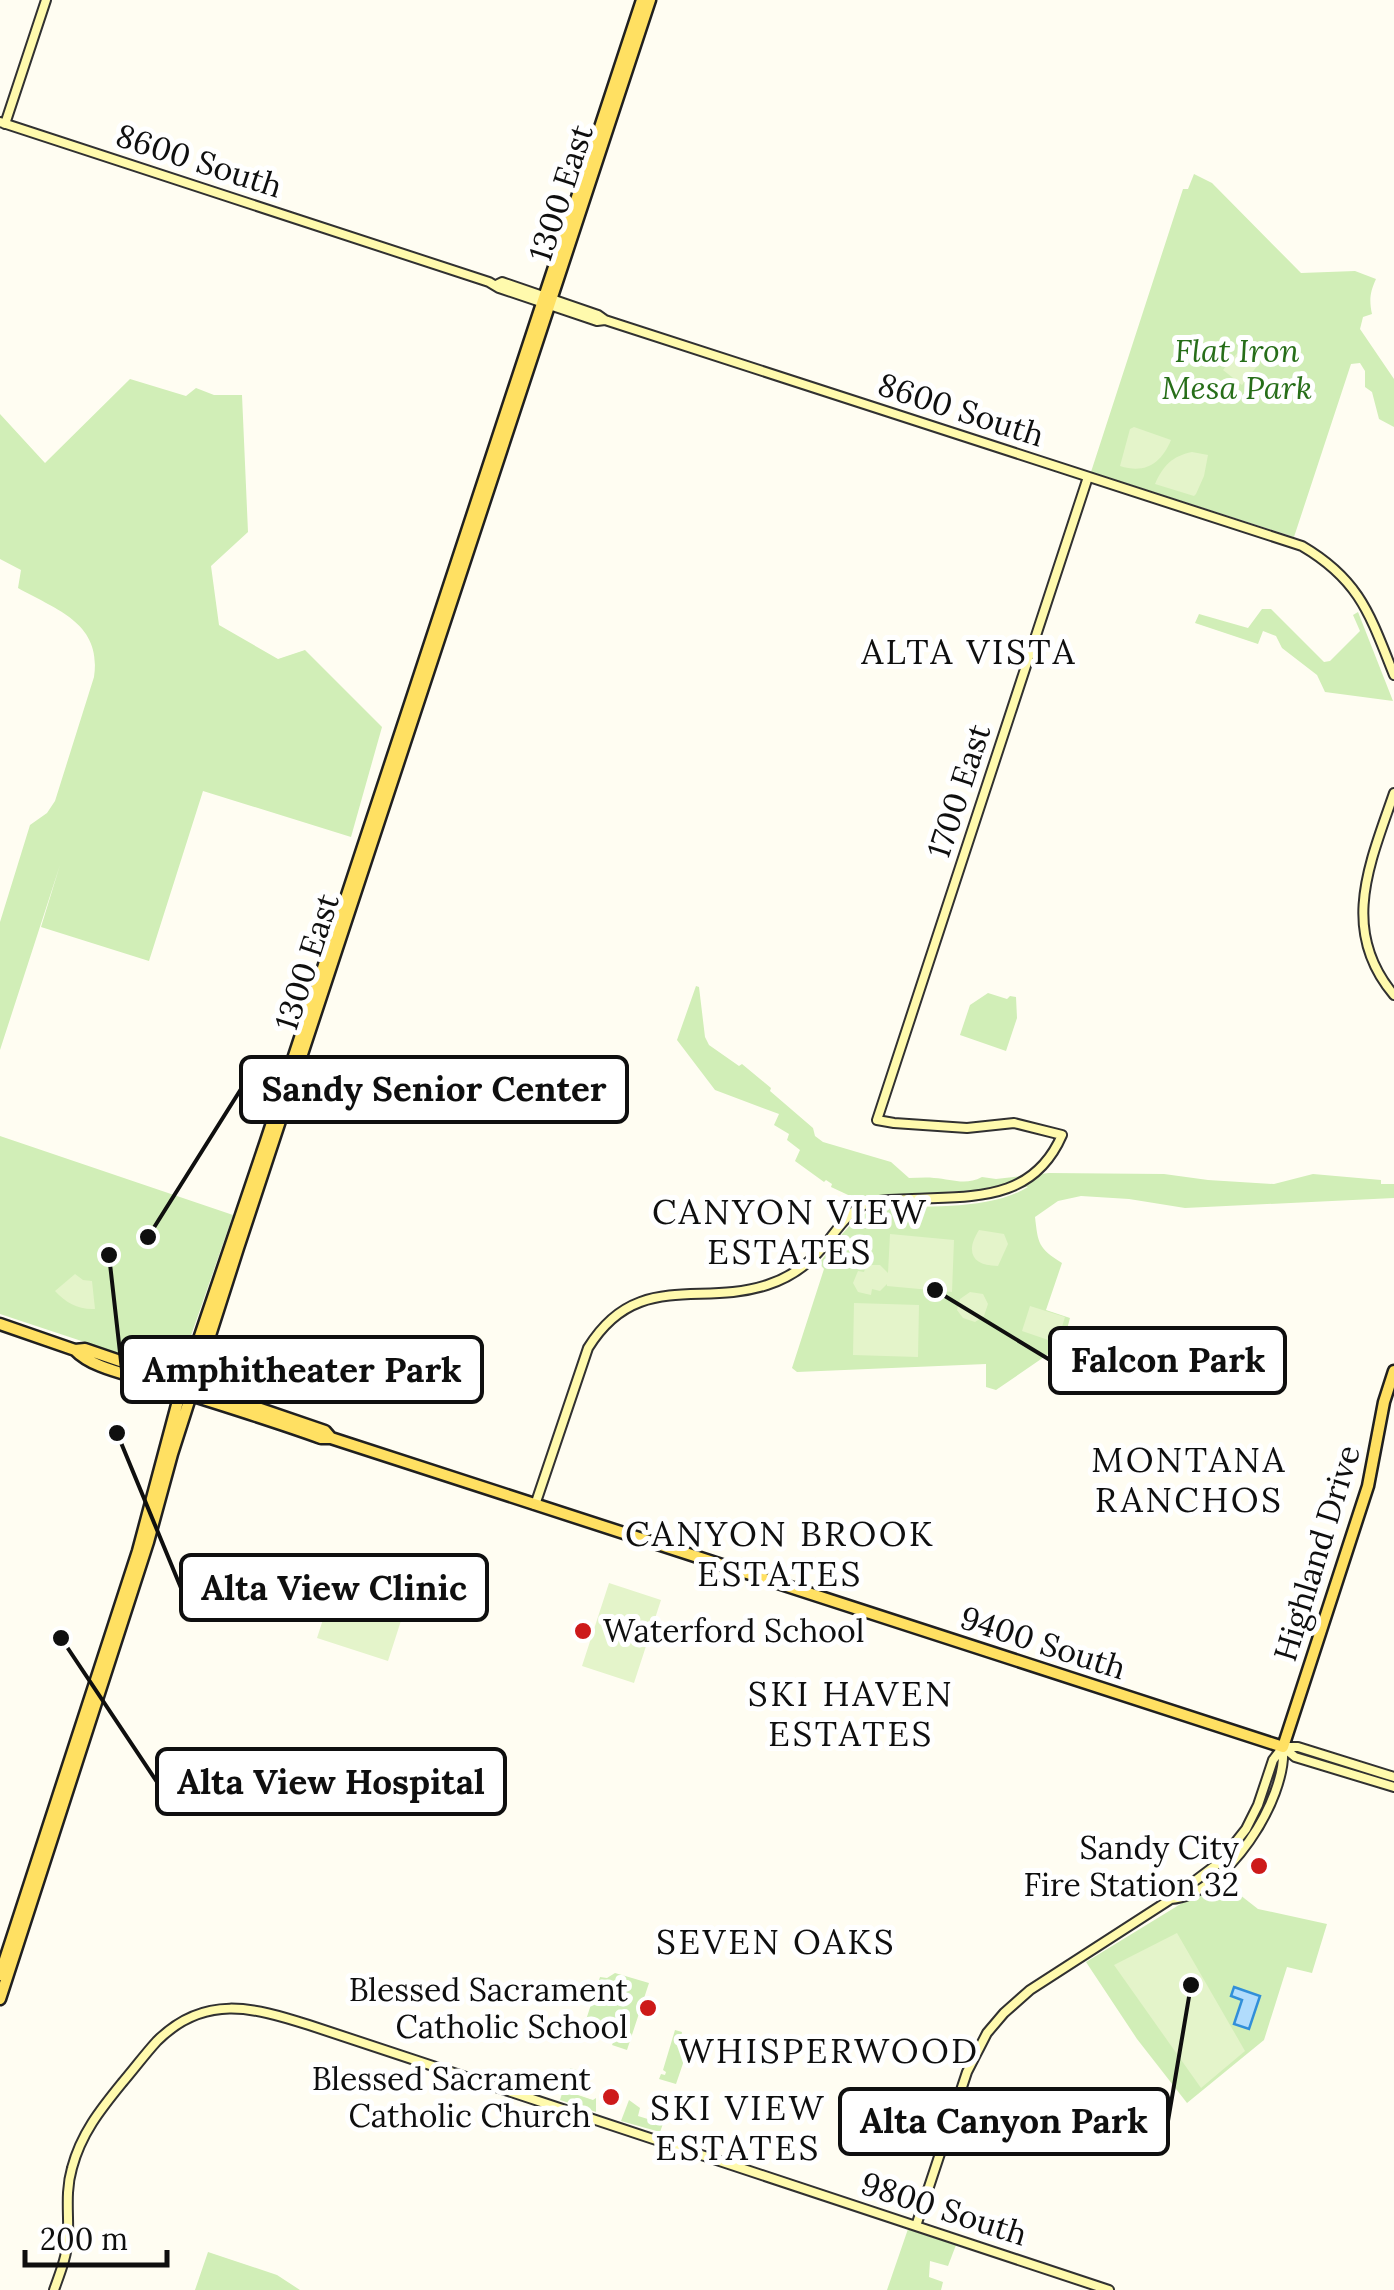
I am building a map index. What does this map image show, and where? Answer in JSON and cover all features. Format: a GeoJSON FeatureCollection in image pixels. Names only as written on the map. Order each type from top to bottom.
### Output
{"type":"FeatureCollection","features":[{"type":"Feature","properties":{"kind":"main road","name":"1300 East"},"geometry":{"type":"LineString","coordinates":[[578,209],[642,0]]}},
{"type":"Feature","properties":{"kind":"main road","name":"1300 East"},"geometry":{"type":"LineString","coordinates":[[0,1975],[138,1551],[163,1453],[188,1389],[650,0]]}},
{"type":"Feature","properties":{"kind":"main road","name":"9400 South"},"geometry":{"type":"LineString","coordinates":[[0,1324],[75,1350],[85,1348],[321,1438],[331,1438],[1283,1747]]}},
{"type":"Feature","properties":{"kind":"main road","name":"Highland Drive"},"geometry":{"type":"LineString","coordinates":[[1283,1747],[1368,1486],[1394,1370]]}},
{"type":"Feature","properties":{"kind":"main road","name":"1300 East"},"geometry":{"type":"LineString","coordinates":[[0,1999],[142,1560],[188,1389]]}},
{"type":"Feature","properties":{"kind":"street"},"geometry":{"type":"LineString","coordinates":[[3,123],[46,0]]}},
{"type":"Feature","properties":{"kind":"street","name":"8600 South"},"geometry":{"type":"LineString","coordinates":[[3,123],[496,284],[502,282],[604,320],[1302,546],[1332,565],[1355,589],[1394,674]]}},
{"type":"Feature","properties":{"kind":"street","name":"1700 East"},"geometry":{"type":"LineString","coordinates":[[535,1505],[584,1358],[594,1338],[617,1316],[638,1302],[664,1295],[743,1290],[778,1281],[805,1265],[852,1213],[868,1204],[977,1196],[1009,1189],[1026,1180],[1052,1154],[1062,1135],[1014,1123],[967,1128],[877,1120],[1088,477]]}},
{"type":"Feature","properties":{"kind":"street"},"geometry":{"type":"LineString","coordinates":[[1394,793],[1365,883],[1362,915],[1367,949],[1394,995]]}},
{"type":"Feature","properties":{"kind":"street","name":"9400 South"},"geometry":{"type":"LineString","coordinates":[[1283,1747],[1298,1746],[1394,1776]]}},
{"type":"Feature","properties":{"kind":"street","name":"9400 South"},"geometry":{"type":"LineString","coordinates":[[1283,1747],[1295,1758],[1394,1787]]}},
{"type":"Feature","properties":{"kind":"street","name":"Highland Drive"},"geometry":{"type":"LineString","coordinates":[[916,2226],[966,2072],[992,2026],[1030,1990],[1171,1899],[1188,1895],[1209,1882],[1228,1865],[1262,1819],[1284,1762],[1283,1747]]}},
{"type":"Feature","properties":{"kind":"street","name":"9800 South"},"geometry":{"type":"LineString","coordinates":[[54,2290],[68,2236],[68,2182],[79,2146],[96,2115],[159,2040],[175,2027],[194,2017],[232,2008],[271,2013],[309,2025],[1109,2290]]}},
{"type":"Feature","properties":{"kind":"green space","name":"Flat Iron Mesa Park"},"geometry":{"type":"Polygon","coordinates":[[[1194,174],[1212,183],[1301,273],[1355,271],[1376,279],[1371,296],[1372,314],[1363,317],[1360,329],[1394,379],[1394,427],[1379,419],[1360,363],[1351,364],[1294,537],[1091,472],[1183,189],[1188,189],[1194,174]]]}},
{"type":"Feature","properties":{"kind":"green space"},"geometry":{"type":"Polygon","coordinates":[[[1240,350],[1258,365],[1242,385],[1223,370],[1240,350]]]}},
{"type":"Feature","properties":{"kind":"green space"},"geometry":{"type":"Polygon","coordinates":[[[130,379],[186,396],[196,388],[214,395],[242,395],[248,532],[211,566],[219,625],[278,659],[305,650],[382,727],[351,837],[203,791],[149,961],[41,927],[60,865],[0,1050],[0,922],[30,825],[47,813],[55,801],[94,677],[95,659],[91,643],[74,620],[18,588],[21,570],[0,559],[0,414],[45,463],[130,379]]]}},
{"type":"Feature","properties":{"kind":"green space"},"geometry":{"type":"Polygon","coordinates":[[[1130,429],[1171,440],[1157,461],[1144,468],[1120,466],[1130,429]]]}},
{"type":"Feature","properties":{"kind":"green space"},"geometry":{"type":"Polygon","coordinates":[[[1192,452],[1208,455],[1204,476],[1194,496],[1155,484],[1169,463],[1192,452]]]}},
{"type":"Feature","properties":{"kind":"green space"},"geometry":{"type":"Polygon","coordinates":[[[1262,609],[1271,609],[1324,662],[1330,661],[1360,631],[1353,615],[1358,612],[1393,701],[1325,692],[1317,675],[1282,648],[1276,636],[1263,631],[1258,644],[1195,623],[1199,614],[1248,628],[1262,609]]]}},
{"type":"Feature","properties":{"kind":"green space"},"geometry":{"type":"Polygon","coordinates":[[[696,986],[709,1045],[739,1066],[742,1064],[771,1088],[823,1142],[891,1162],[909,1178],[964,1182],[982,1177],[1049,1173],[1164,1174],[1274,1184],[1313,1174],[1381,1180],[1381,1184],[1394,1184],[1394,1198],[1185,1208],[1081,1196],[1058,1201],[1035,1217],[1041,1244],[1062,1263],[1046,1310],[1070,1318],[1063,1344],[996,1390],[986,1387],[986,1364],[797,1372],[792,1368],[824,1269],[819,1263],[861,1216],[881,1208],[995,1200],[1028,1187],[1005,1184],[979,1190],[876,1196],[861,1201],[831,1187],[832,1184],[795,1161],[800,1150],[787,1140],[789,1134],[774,1125],[779,1114],[715,1090],[677,1040],[696,986]]]}},
{"type":"Feature","properties":{"kind":"green space"},"geometry":{"type":"Polygon","coordinates":[[[988,993],[1007,999],[1016,997],[1017,1018],[1006,1051],[960,1035],[970,1005],[988,993]]]}},
{"type":"Feature","properties":{"kind":"green space"},"geometry":{"type":"Polygon","coordinates":[[[0,1136],[233,1215],[178,1373],[0,1314],[0,1136]]]}},
{"type":"Feature","properties":{"kind":"green space"},"geometry":{"type":"Polygon","coordinates":[[[979,1230],[1004,1234],[1008,1244],[998,1266],[982,1263],[974,1256],[972,1245],[979,1230]]]}},
{"type":"Feature","properties":{"kind":"green space"},"geometry":{"type":"Polygon","coordinates":[[[890,1234],[954,1240],[952,1292],[887,1284],[880,1291],[872,1289],[871,1295],[858,1292],[853,1283],[866,1265],[880,1265],[888,1273],[890,1234]]]}},
{"type":"Feature","properties":{"kind":"green space"},"geometry":{"type":"Polygon","coordinates":[[[75,1274],[92,1281],[95,1309],[73,1305],[55,1291],[75,1274]]]}},
{"type":"Feature","properties":{"kind":"green space"},"geometry":{"type":"Polygon","coordinates":[[[970,1292],[983,1294],[988,1304],[984,1316],[975,1322],[963,1318],[957,1310],[960,1299],[970,1292]]]}},
{"type":"Feature","properties":{"kind":"green space"},"geometry":{"type":"Polygon","coordinates":[[[854,1303],[919,1305],[918,1357],[853,1355],[854,1303]]]}},
{"type":"Feature","properties":{"kind":"green space"},"geometry":{"type":"Polygon","coordinates":[[[1030,1306],[1065,1317],[1057,1343],[1022,1331],[1030,1306]]]}},
{"type":"Feature","properties":{"kind":"green space"},"geometry":{"type":"Polygon","coordinates":[[[337,1576],[408,1599],[388,1661],[317,1638],[337,1576]]]}},
{"type":"Feature","properties":{"kind":"green space"},"geometry":{"type":"Polygon","coordinates":[[[609,1583],[661,1600],[634,1683],[582,1666],[609,1583]]]}},
{"type":"Feature","properties":{"kind":"green space"},"geometry":{"type":"Polygon","coordinates":[[[1218,1881],[1258,1909],[1327,1924],[1312,1973],[1287,1967],[1264,2040],[1187,2103],[1137,2039],[1086,1962],[1218,1881]]]}},
{"type":"Feature","properties":{"kind":"green space"},"geometry":{"type":"Polygon","coordinates":[[[1177,1933],[1245,2051],[1201,2088],[1114,1965],[1177,1933]]]}},
{"type":"Feature","properties":{"kind":"green space"},"geometry":{"type":"Polygon","coordinates":[[[615,1973],[649,1983],[627,2050],[584,2026],[600,1977],[615,1973]]]}},
{"type":"Feature","properties":{"kind":"green space"},"geometry":{"type":"Polygon","coordinates":[[[675,2030],[691,2040],[676,2084],[659,2079],[666,2072],[663,2070],[675,2030]]]}},
{"type":"Feature","properties":{"kind":"green space"},"geometry":{"type":"Polygon","coordinates":[[[570,2068],[589,2080],[577,2080],[572,2093],[596,2098],[596,2112],[560,2100],[570,2068]]]}},
{"type":"Feature","properties":{"kind":"green space"},"geometry":{"type":"Polygon","coordinates":[[[629,2100],[640,2108],[638,2116],[651,2120],[656,2108],[661,2110],[664,2102],[667,2104],[660,2132],[621,2121],[629,2100]]]}},
{"type":"Feature","properties":{"kind":"green space"},"geometry":{"type":"Polygon","coordinates":[[[908,2229],[956,2245],[948,2266],[930,2261],[929,2277],[943,2282],[941,2290],[887,2290],[908,2229]]]}},
{"type":"Feature","properties":{"kind":"green space"},"geometry":{"type":"Polygon","coordinates":[[[208,2252],[277,2275],[300,2290],[195,2290],[208,2252]]]}},
{"type":"Feature","properties":{"kind":"water"},"geometry":{"type":"Polygon","coordinates":[[[1234,1987],[1260,1996],[1249,2029],[1234,2024],[1242,2000],[1231,1996],[1234,1987]]]}},
{"type":"Feature","properties":{"kind":"place","name":"Sandy Senior Center"},"geometry":{"type":"Point","coordinates":[148,1237]}},
{"type":"Feature","properties":{"kind":"place","name":"Amphitheater Park"},"geometry":{"type":"Point","coordinates":[109,1255]}},
{"type":"Feature","properties":{"kind":"place","name":"Falcon Park"},"geometry":{"type":"Point","coordinates":[935,1290]}},
{"type":"Feature","properties":{"kind":"place","name":"Alta View Clinic"},"geometry":{"type":"Point","coordinates":[117,1433]}},
{"type":"Feature","properties":{"kind":"place","name":"Waterford School"},"geometry":{"type":"Point","coordinates":[583,1631]}},
{"type":"Feature","properties":{"kind":"place","name":"Alta View Hospital"},"geometry":{"type":"Point","coordinates":[61,1638]}},
{"type":"Feature","properties":{"kind":"place","name":"Sandy City Fire Station 32"},"geometry":{"type":"Point","coordinates":[1259,1866]}},
{"type":"Feature","properties":{"kind":"place","name":"Alta Canyon Park"},"geometry":{"type":"Point","coordinates":[1191,1985]}},
{"type":"Feature","properties":{"kind":"place","name":"Blessed Sacrament Catholic School"},"geometry":{"type":"Point","coordinates":[648,2008]}},
{"type":"Feature","properties":{"kind":"place","name":"Blessed Sacrament Catholic Church"},"geometry":{"type":"Point","coordinates":[611,2097]}},
{"type":"Feature","properties":{"kind":"district","name":"ALTA VISTA"},"geometry":{"type":"Point","coordinates":[969,652]}},
{"type":"Feature","properties":{"kind":"district","name":"CANYON VIEW ESTATES"},"geometry":{"type":"Point","coordinates":[790,1232]}},
{"type":"Feature","properties":{"kind":"district","name":"MONTANA RANCHOS"},"geometry":{"type":"Point","coordinates":[1189,1480]}},
{"type":"Feature","properties":{"kind":"district","name":"CANYON BROOK ESTATES"},"geometry":{"type":"Point","coordinates":[780,1554]}},
{"type":"Feature","properties":{"kind":"district","name":"SKI HAVEN ESTATES"},"geometry":{"type":"Point","coordinates":[851,1714]}},
{"type":"Feature","properties":{"kind":"district","name":"SEVEN OAKS"},"geometry":{"type":"Point","coordinates":[776,1942]}},
{"type":"Feature","properties":{"kind":"district","name":"WHISPERWOOD"},"geometry":{"type":"Point","coordinates":[829,2051]}},
{"type":"Feature","properties":{"kind":"district","name":"SKI VIEW ESTATES"},"geometry":{"type":"Point","coordinates":[738,2128]}}]}
